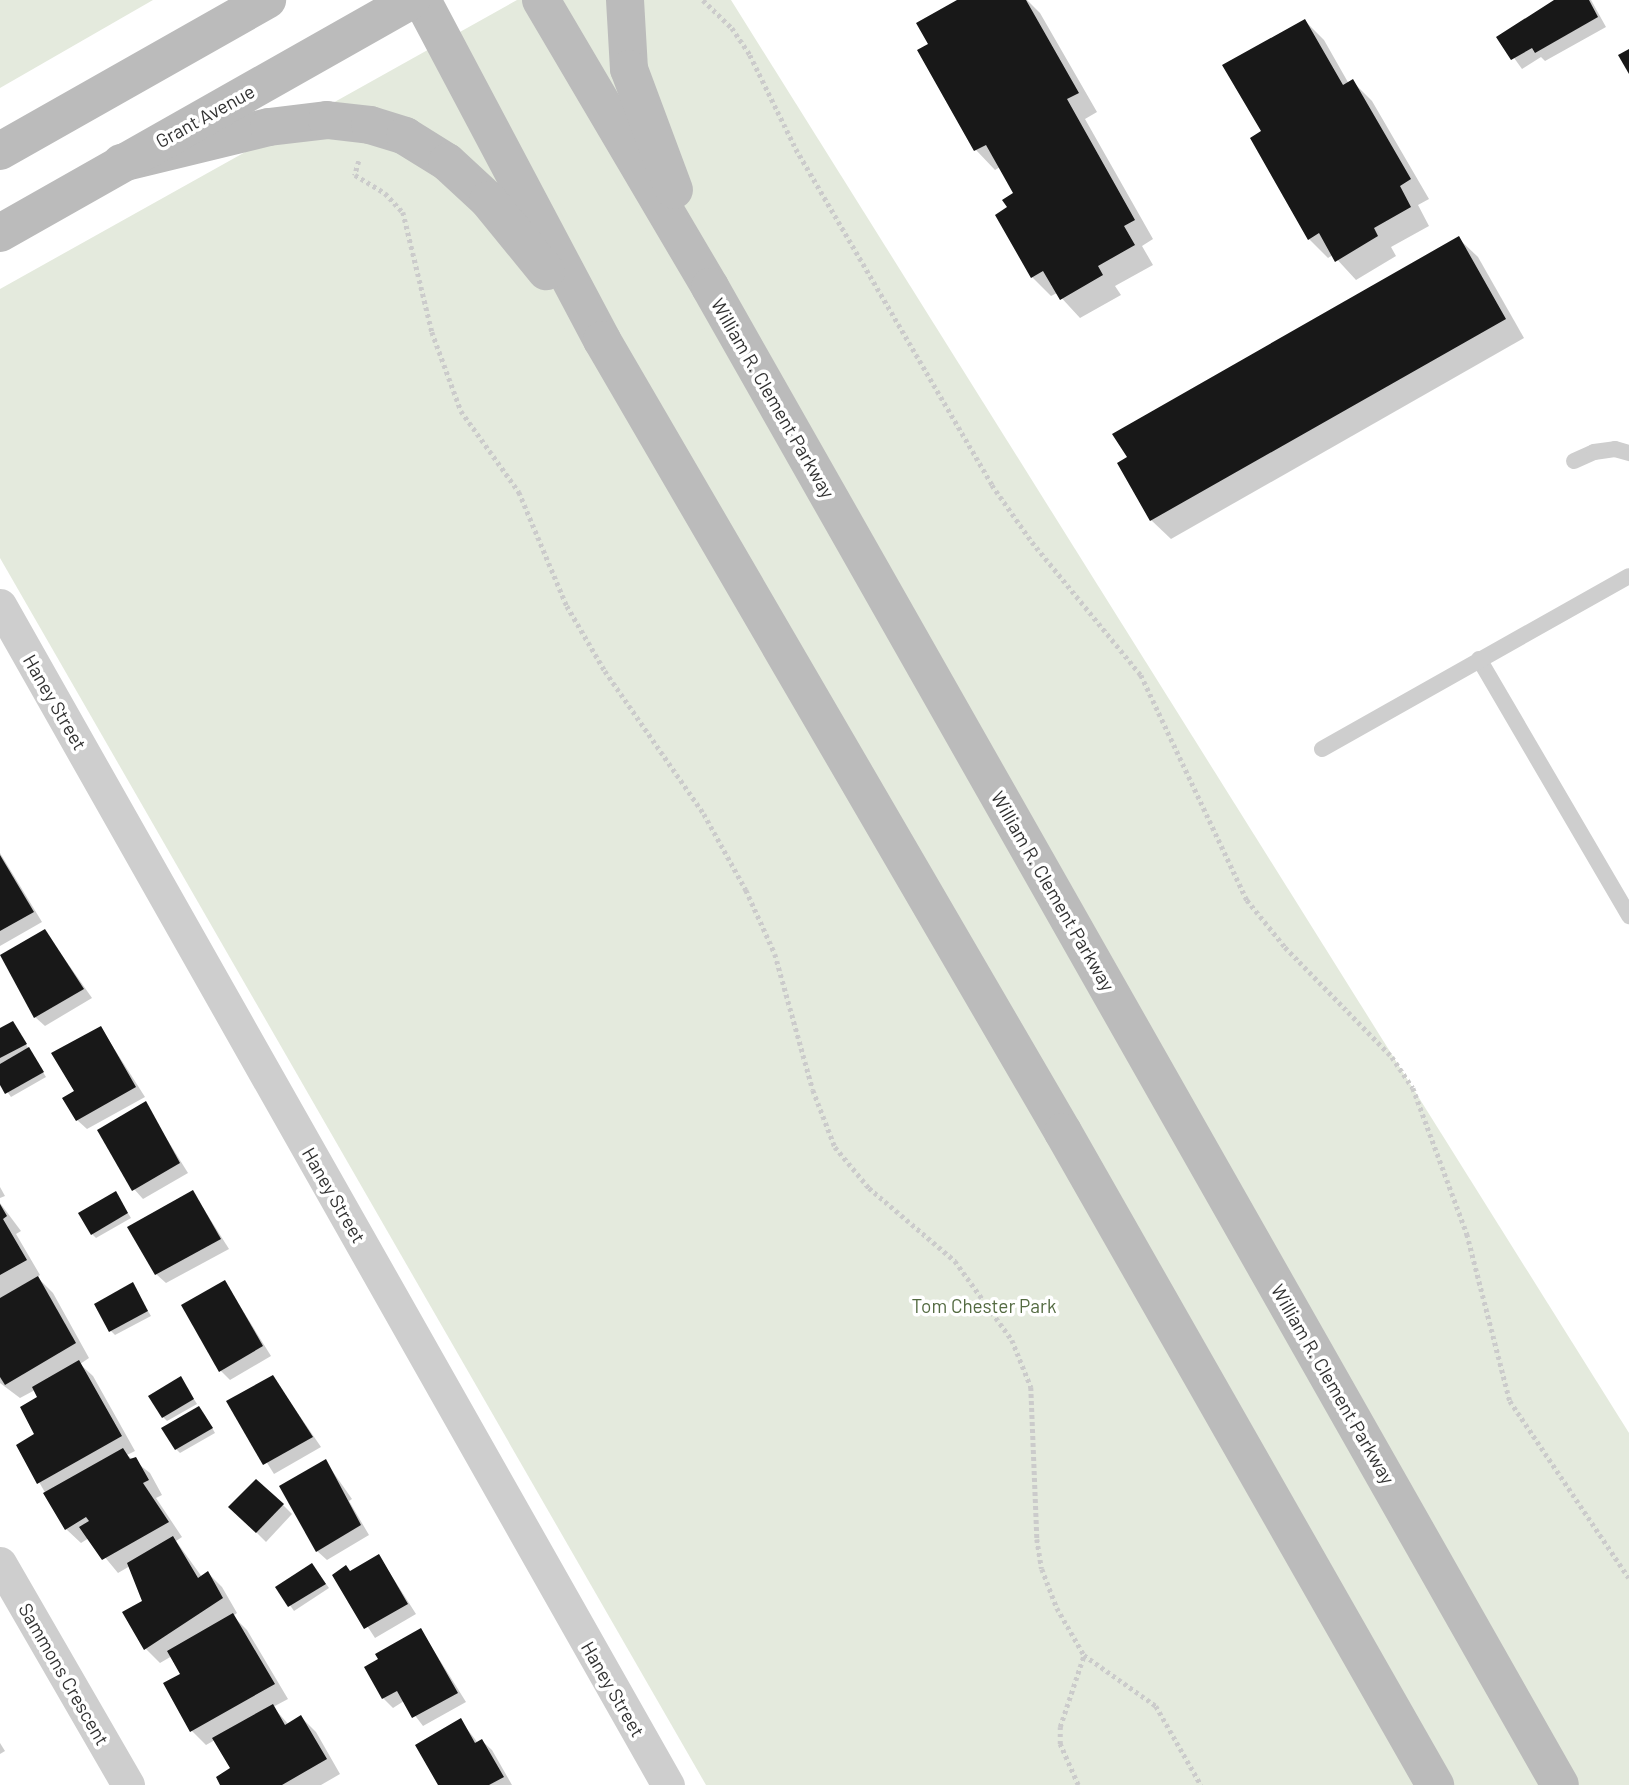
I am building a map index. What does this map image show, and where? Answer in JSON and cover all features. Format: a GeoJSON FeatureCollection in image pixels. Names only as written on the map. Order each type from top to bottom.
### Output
{"type":"FeatureCollection","features":[{"type":"Feature","properties":{"kind":"main road"},"geometry":{"type":"LineString","coordinates":[[0,151],[267,0]]}},
{"type":"Feature","properties":{"kind":"main road","name":"Grant Avenue"},"geometry":{"type":"LineString","coordinates":[[0,233],[411,0]]}},
{"type":"Feature","properties":{"kind":"main road"},"geometry":{"type":"LineString","coordinates":[[422,0],[602,340],[1063,1132],[1435,1785]]}},
{"type":"Feature","properties":{"kind":"main road","name":"William R. Clement Parkway"},"geometry":{"type":"LineString","coordinates":[[541,0],[710,287],[1560,1785]]}},
{"type":"Feature","properties":{"kind":"main road"},"geometry":{"type":"LineString","coordinates":[[625,0],[629,69],[710,287]]}},
{"type":"Feature","properties":{"kind":"main road"},"geometry":{"type":"LineString","coordinates":[[121,163],[269,127],[327,120],[405,136],[447,162],[488,200],[602,340]]}},
{"type":"Feature","properties":{"kind":"street","name":"Haney Street"},"geometry":{"type":"LineString","coordinates":[[0,606],[668,1785]]}},
{"type":"Feature","properties":{"kind":"street","name":"Sammons Crescent"},"geometry":{"type":"LineString","coordinates":[[0,1563],[128,1785]]}},
{"type":"Feature","properties":{"kind":"lane"},"geometry":{"type":"LineString","coordinates":[[1574,461],[1594,452],[1615,449],[1629,453]]}},
{"type":"Feature","properties":{"kind":"lane"},"geometry":{"type":"LineString","coordinates":[[1322,749],[1629,576]]}},
{"type":"Feature","properties":{"kind":"lane"},"geometry":{"type":"LineString","coordinates":[[1479,659],[1629,916]]}},
{"type":"Feature","properties":{"kind":"path"},"geometry":{"type":"LineString","coordinates":[[703,0],[732,28],[750,55],[796,149],[992,485],[1032,542],[1141,675],[1247,900],[1285,947],[1392,1057],[1413,1087],[1467,1234],[1510,1401],[1629,1578]]}},
{"type":"Feature","properties":{"kind":"path"},"geometry":{"type":"LineString","coordinates":[[372,185],[403,212],[432,332],[461,411],[519,492],[562,595],[605,671],[704,814],[758,913],[775,954],[813,1090],[835,1147],[869,1188],[955,1261],[1012,1340],[1034,1408],[1037,1538],[1042,1569],[1084,1655],[1156,1706],[1201,1785]]}},
{"type":"Feature","properties":{"kind":"path"},"geometry":{"type":"LineString","coordinates":[[1078,1785],[1060,1744],[1060,1727],[1084,1655]]}},
{"type":"Feature","properties":{"kind":"green space"},"geometry":{"type":"Polygon","coordinates":[[[0,0],[153,0],[0,88],[0,0]]]}},
{"type":"Feature","properties":{"kind":"green space","name":"Tom Chester Park"},"geometry":{"type":"Polygon","coordinates":[[[517,0],[731,0],[1629,1433],[1629,1785],[706,1785],[0,558],[0,289],[517,0]]]}},
{"type":"Feature","properties":{"kind":"building"},"geometry":{"type":"Polygon","coordinates":[[[957,0],[1026,0],[1079,93],[1067,99],[1135,220],[1124,226],[1135,245],[1098,266],[1103,275],[1060,300],[1043,271],[1031,278],[995,215],[1007,207],[1002,200],[1013,193],[986,145],[974,151],[917,50],[928,44],[916,23],[957,0]]]}},
{"type":"Feature","properties":{"kind":"building"},"geometry":{"type":"Polygon","coordinates":[[[1554,0],[1589,0],[1598,17],[1535,53],[1532,48],[1511,60],[1496,37],[1554,0]]]}},
{"type":"Feature","properties":{"kind":"building"},"geometry":{"type":"Polygon","coordinates":[[[1305,19],[1343,85],[1353,79],[1411,179],[1400,186],[1411,207],[1374,228],[1378,236],[1335,262],[1319,233],[1308,240],[1250,138],[1261,131],[1222,65],[1305,19]]]}},
{"type":"Feature","properties":{"kind":"building"},"geometry":{"type":"Polygon","coordinates":[[[1629,49],[1629,74],[1618,55],[1629,49]]]}},
{"type":"Feature","properties":{"kind":"building"},"geometry":{"type":"Polygon","coordinates":[[[1459,236],[1506,319],[1150,521],[1117,463],[1127,457],[1112,434],[1459,236]]]}},
{"type":"Feature","properties":{"kind":"building"},"geometry":{"type":"Polygon","coordinates":[[[0,855],[34,912],[0,931],[0,855]]]}},
{"type":"Feature","properties":{"kind":"building"},"geometry":{"type":"Polygon","coordinates":[[[45,929],[84,989],[34,1018],[0,955],[45,929]]]}},
{"type":"Feature","properties":{"kind":"building"},"geometry":{"type":"Polygon","coordinates":[[[13,1021],[27,1044],[0,1058],[0,1028],[13,1021]]]}},
{"type":"Feature","properties":{"kind":"building"},"geometry":{"type":"Polygon","coordinates":[[[101,1026],[136,1087],[76,1121],[62,1098],[74,1091],[51,1053],[101,1026]]]}},
{"type":"Feature","properties":{"kind":"building"},"geometry":{"type":"Polygon","coordinates":[[[29,1047],[44,1072],[5,1094],[0,1085],[0,1064],[29,1047]]]}},
{"type":"Feature","properties":{"kind":"building"},"geometry":{"type":"Polygon","coordinates":[[[146,1101],[180,1163],[132,1191],[97,1130],[146,1101]]]}},
{"type":"Feature","properties":{"kind":"building"},"geometry":{"type":"Polygon","coordinates":[[[193,1190],[221,1239],[155,1275],[127,1227],[193,1190]]]}},
{"type":"Feature","properties":{"kind":"building"},"geometry":{"type":"Polygon","coordinates":[[[116,1191],[128,1213],[91,1235],[78,1213],[116,1191]]]}},
{"type":"Feature","properties":{"kind":"building"},"geometry":{"type":"Polygon","coordinates":[[[0,1204],[7,1216],[3,1219],[27,1260],[0,1275],[0,1204]]]}},
{"type":"Feature","properties":{"kind":"building"},"geometry":{"type":"Polygon","coordinates":[[[38,1276],[76,1343],[5,1385],[0,1377],[0,1298],[38,1276]]]}},
{"type":"Feature","properties":{"kind":"building"},"geometry":{"type":"Polygon","coordinates":[[[225,1280],[263,1346],[219,1372],[181,1305],[225,1280]]]}},
{"type":"Feature","properties":{"kind":"building"},"geometry":{"type":"Polygon","coordinates":[[[133,1282],[148,1311],[109,1332],[94,1304],[133,1282]]]}},
{"type":"Feature","properties":{"kind":"building"},"geometry":{"type":"Polygon","coordinates":[[[79,1360],[122,1436],[37,1484],[16,1445],[34,1434],[20,1407],[37,1397],[32,1387],[79,1360]]]}},
{"type":"Feature","properties":{"kind":"building"},"geometry":{"type":"Polygon","coordinates":[[[273,1375],[313,1437],[263,1465],[226,1401],[273,1375]]]}},
{"type":"Feature","properties":{"kind":"building"},"geometry":{"type":"Polygon","coordinates":[[[181,1376],[194,1399],[162,1418],[148,1396],[181,1376]]]}},
{"type":"Feature","properties":{"kind":"building"},"geometry":{"type":"Polygon","coordinates":[[[199,1406],[213,1428],[175,1450],[161,1428],[199,1406]]]}},
{"type":"Feature","properties":{"kind":"building"},"geometry":{"type":"Polygon","coordinates":[[[123,1448],[130,1459],[136,1457],[149,1480],[143,1483],[169,1522],[102,1560],[79,1527],[89,1521],[86,1517],[65,1530],[43,1493],[123,1448]]]}},
{"type":"Feature","properties":{"kind":"building"},"geometry":{"type":"Polygon","coordinates":[[[326,1459],[361,1525],[316,1552],[279,1486],[326,1459]]]}},
{"type":"Feature","properties":{"kind":"building"},"geometry":{"type":"Polygon","coordinates":[[[256,1479],[284,1504],[256,1533],[228,1507],[256,1479]]]}},
{"type":"Feature","properties":{"kind":"building"},"geometry":{"type":"Polygon","coordinates":[[[173,1536],[198,1578],[208,1571],[223,1598],[144,1650],[122,1612],[142,1601],[127,1563],[173,1536]]]}},
{"type":"Feature","properties":{"kind":"building"},"geometry":{"type":"Polygon","coordinates":[[[379,1554],[408,1604],[364,1629],[332,1575],[346,1565],[350,1571],[379,1554]]]}},
{"type":"Feature","properties":{"kind":"building"},"geometry":{"type":"Polygon","coordinates":[[[312,1563],[326,1584],[288,1607],[275,1587],[312,1563]]]}},
{"type":"Feature","properties":{"kind":"building"},"geometry":{"type":"Polygon","coordinates":[[[233,1613],[275,1684],[190,1732],[163,1683],[180,1674],[167,1651],[233,1613]]]}},
{"type":"Feature","properties":{"kind":"building"},"geometry":{"type":"Polygon","coordinates":[[[421,1628],[458,1693],[412,1718],[397,1691],[382,1699],[364,1667],[378,1659],[375,1654],[421,1628]]]}},
{"type":"Feature","properties":{"kind":"building"},"geometry":{"type":"Polygon","coordinates":[[[273,1704],[285,1725],[301,1715],[327,1759],[282,1785],[220,1785],[216,1777],[230,1768],[212,1738],[273,1704]]]}},
{"type":"Feature","properties":{"kind":"building"},"geometry":{"type":"Polygon","coordinates":[[[461,1718],[475,1743],[482,1739],[504,1777],[489,1785],[438,1785],[415,1745],[461,1718]]]}}]}
